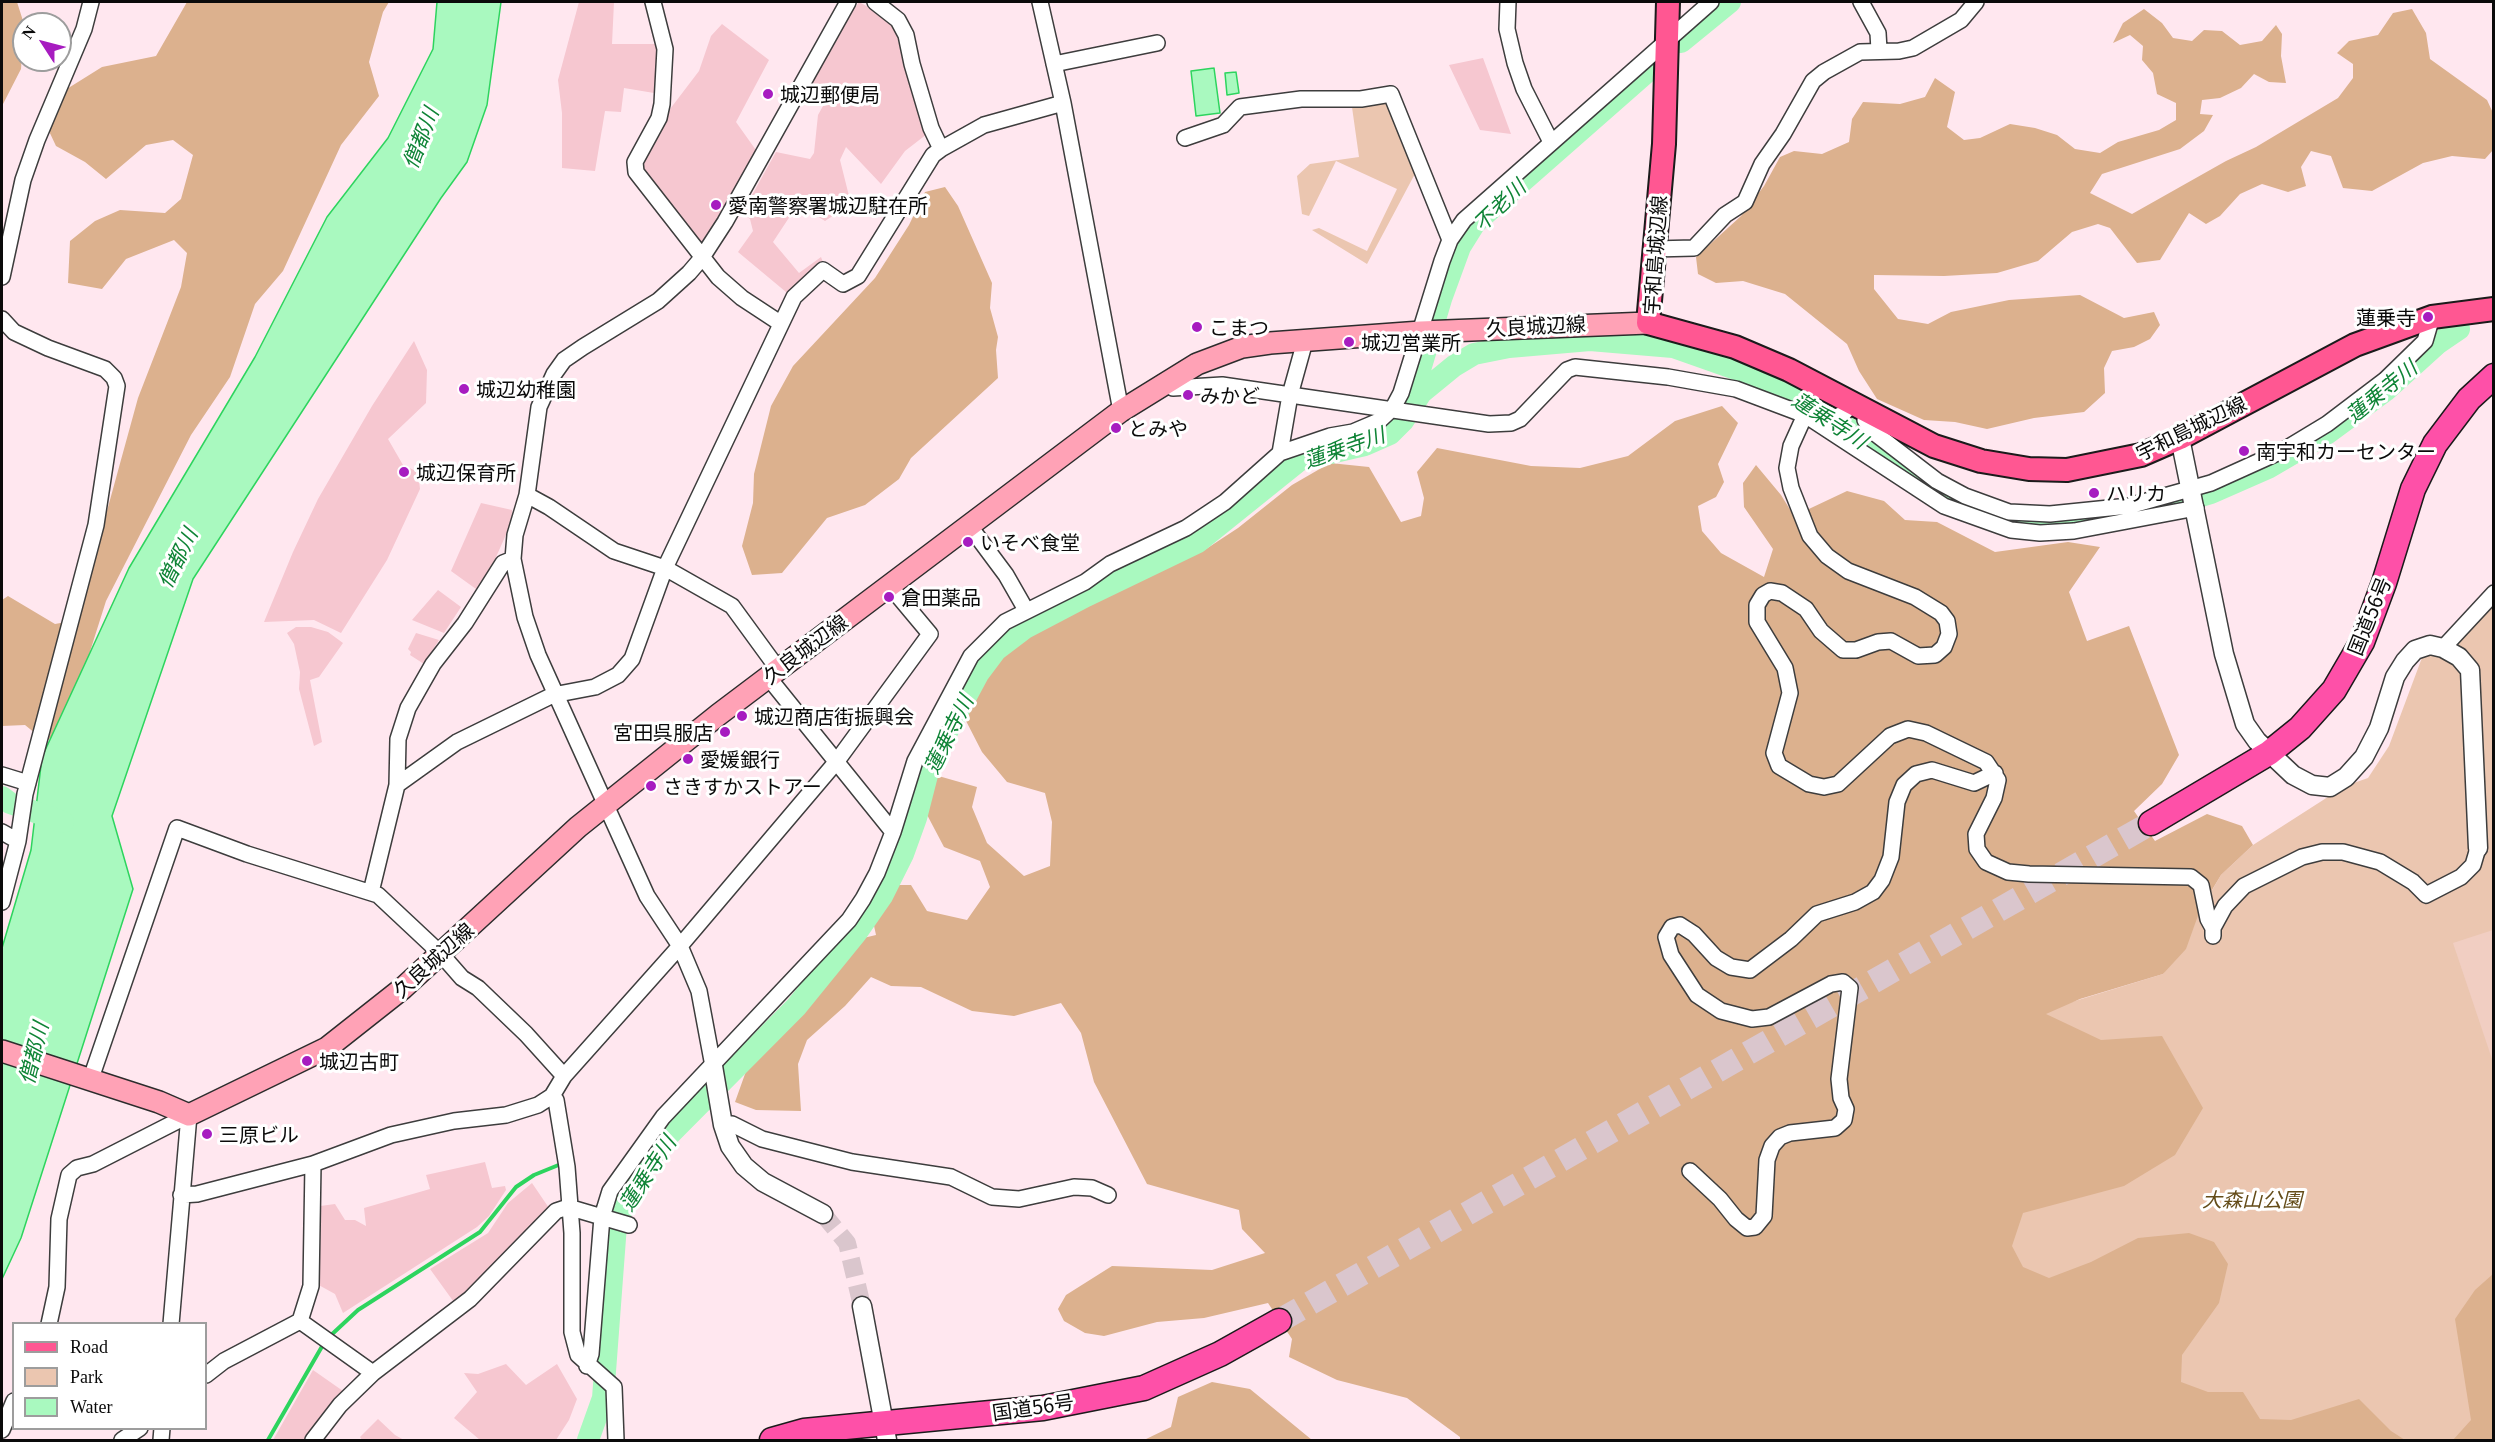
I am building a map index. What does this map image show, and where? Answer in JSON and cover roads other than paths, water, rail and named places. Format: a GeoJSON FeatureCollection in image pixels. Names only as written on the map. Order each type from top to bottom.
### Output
{"type":"FeatureCollection","features":[{"type":"Feature","properties":{"kind":"highway","name":"国道56号"},"geometry":{"type":"LineString","coordinates":[[2151,823],[2269,753],[2300,729],[2334,690],[2356,652],[2384,583],[2413,489],[2435,444],[2469,399],[2493,376]]}},
{"type":"Feature","properties":{"kind":"highway","name":"国道56号"},"geometry":{"type":"LineString","coordinates":[[771,1440],[804,1431],[885,1432],[1043,1408],[1144,1388],[1220,1354],[1279,1321]]}},
{"type":"Feature","properties":{"kind":"main road","name":"宇和島城辺線"},"geometry":{"type":"LineString","coordinates":[[1668,2],[1669,39],[1664,144],[1648,323],[1735,346],[1789,370],[1934,446],[1981,461],[2029,469],[2067,470],[2141,455],[2180,438],[2355,345],[2432,317],[2493,309]]}},
{"type":"Feature","properties":{"kind":"main road","name":"久良城辺線"},"geometry":{"type":"LineString","coordinates":[[189,1115],[327,1048],[363,1021],[441,954],[604,806],[968,524],[1120,411],[1163,382],[1197,364],[1242,347],[1421,332],[1648,323]]}},
{"type":"Feature","properties":{"kind":"main road"},"geometry":{"type":"LineString","coordinates":[[2,1051],[159,1102],[189,1115]]}},
{"type":"Feature","properties":{"kind":"street"},"geometry":{"type":"LineString","coordinates":[[2,277],[23,180],[37,140],[84,29],[91,2]]}},
{"type":"Feature","properties":{"kind":"street"},"geometry":{"type":"LineString","coordinates":[[653,2],[665,49],[664,84],[659,118],[635,162],[636,172],[701,259],[742,298],[780,323]]}},
{"type":"Feature","properties":{"kind":"street"},"geometry":{"type":"LineString","coordinates":[[823,1214],[763,1182],[744,1166],[730,1146],[723,1125],[699,991],[680,946],[647,896],[553,695],[525,617],[513,559],[515,535],[527,495],[539,407],[554,374],[564,360],[658,301],[701,259],[725,222],[848,2]]}},
{"type":"Feature","properties":{"kind":"street"},"geometry":{"type":"LineString","coordinates":[[875,2],[898,20],[906,35],[912,64],[941,149]]}},
{"type":"Feature","properties":{"kind":"street"},"geometry":{"type":"LineString","coordinates":[[1040,2],[1063,103],[1120,411]]}},
{"type":"Feature","properties":{"kind":"street"},"geometry":{"type":"LineString","coordinates":[[1508,2],[1508,29],[1515,63],[1524,89],[1551,142]]}},
{"type":"Feature","properties":{"kind":"street"},"geometry":{"type":"LineString","coordinates":[[591,1369],[602,1217],[609,1191],[643,1141],[849,920],[877,873],[915,761],[971,656],[1005,622],[1085,582],[1110,564],[1186,528],[1225,502],[1280,453],[1330,436],[1353,432],[1379,421],[1393,408],[1401,393],[1450,240],[1464,220],[1485,198],[1711,2]]}},
{"type":"Feature","properties":{"kind":"street"},"geometry":{"type":"LineString","coordinates":[[1862,2],[1878,33],[1879,50]]}},
{"type":"Feature","properties":{"kind":"street"},"geometry":{"type":"LineString","coordinates":[[1653,249],[1694,248],[1725,215],[1744,202],[1762,164],[1783,134],[1813,81],[1860,52],[1899,51],[1913,48],[1961,20],[1976,2]]}},
{"type":"Feature","properties":{"kind":"street"},"geometry":{"type":"LineString","coordinates":[[1054,63],[1157,43]]}},
{"type":"Feature","properties":{"kind":"street"},"geometry":{"type":"LineString","coordinates":[[1185,138],[1223,125],[1240,107],[1301,99],[1361,99],[1391,94],[1450,240]]}},
{"type":"Feature","properties":{"kind":"street"},"geometry":{"type":"LineString","coordinates":[[397,784],[457,742],[553,695],[595,687],[618,675],[632,659],[665,568],[794,297],[823,270],[843,284],[858,276],[933,155],[941,149],[984,125],[1063,103]]}},
{"type":"Feature","properties":{"kind":"street"},"geometry":{"type":"LineString","coordinates":[[1822,423],[1860,407],[1872,431],[1937,481],[2009,512],[2050,514],[2129,506],[2211,483],[2284,450],[2327,424],[2385,380],[2425,340],[2432,317]]}},
{"type":"Feature","properties":{"kind":"street"},"geometry":{"type":"LineString","coordinates":[[2,319],[14,332],[105,369],[114,378],[117,386],[96,525],[27,789],[2,902]]}},
{"type":"Feature","properties":{"kind":"street"},"geometry":{"type":"LineString","coordinates":[[1280,453],[1290,395],[1305,341]]}},
{"type":"Feature","properties":{"kind":"street"},"geometry":{"type":"LineString","coordinates":[[1163,382],[1173,388],[1222,385],[1393,408],[1489,424],[1511,423],[1520,420],[1567,370],[1575,367],[1668,377],[1736,390],[1805,414],[1822,423],[1944,506],[2011,530],[2040,533],[2074,531],[2196,508]]}},
{"type":"Feature","properties":{"kind":"street"},"geometry":{"type":"LineString","coordinates":[[1805,414],[1791,446],[1787,468],[1791,488],[1810,536],[1827,556],[1848,571],[1915,597],[1941,613],[1947,621],[1949,634],[1944,646],[1935,656],[1918,657],[1891,641],[1878,642],[1856,650],[1843,650],[1821,632],[1806,609],[1782,593],[1770,591],[1763,595],[1757,605],[1757,622],[1785,668],[1790,693],[1773,753],[1779,766],[1809,784],[1824,787],[1838,784],[1890,736],[1908,729],[1926,733],[1986,762],[1995,773],[1998,780],[1994,798],[1976,834],[1977,849],[1986,862],[2008,872],[2029,874],[2191,877],[2201,885],[2213,932],[2225,906],[2244,886],[2302,857],[2322,852],[2343,852],[2380,862],[2413,882],[2426,895],[2461,877],[2473,865],[2478,848],[2470,670],[2459,657],[2443,648],[2430,645],[2415,650],[2395,677],[2379,728],[2364,758],[2346,777],[2330,787],[2312,785],[2293,775],[2269,753],[2245,724],[2210,585],[2180,438]]}},
{"type":"Feature","properties":{"kind":"street"},"geometry":{"type":"LineString","coordinates":[[527,495],[549,507],[614,551],[665,568],[732,606],[773,673],[837,761],[893,831]]}},
{"type":"Feature","properties":{"kind":"street"},"geometry":{"type":"LineString","coordinates":[[968,524],[1006,575],[1026,610]]}},
{"type":"Feature","properties":{"kind":"street"},"geometry":{"type":"LineString","coordinates":[[371,892],[397,784],[398,739],[413,698],[433,664],[465,623],[503,563],[513,559]]}},
{"type":"Feature","properties":{"kind":"street"},"geometry":{"type":"LineString","coordinates":[[181,1195],[197,1194],[313,1164],[391,1135],[454,1121],[506,1115],[538,1105],[552,1096],[564,1076],[680,946],[837,761],[930,634],[889,585]]}},
{"type":"Feature","properties":{"kind":"street"},"geometry":{"type":"LineString","coordinates":[[2443,648],[2493,593]]}},
{"type":"Feature","properties":{"kind":"street"},"geometry":{"type":"LineString","coordinates":[[1690,1171],[1720,1199],[1736,1219],[1747,1228],[1755,1227],[1764,1216],[1767,1160],[1772,1146],[1780,1137],[1790,1133],[1835,1128],[1844,1120],[1846,1109],[1841,1098],[1839,1079],[1850,988],[1843,982],[1832,984],[1769,1017],[1752,1019],[1722,1011],[1697,995],[1671,955],[1666,938],[1672,927],[1680,925],[1694,934],[1716,958],[1731,967],[1750,970],[1791,939],[1817,914],[1855,902],[1873,892],[1882,880],[1891,857],[1898,802],[1904,785],[1916,774],[1932,770],[1958,780],[1974,783],[1995,773]]}},
{"type":"Feature","properties":{"kind":"street"},"geometry":{"type":"LineString","coordinates":[[2,775],[27,789]]}},
{"type":"Feature","properties":{"kind":"street"},"geometry":{"type":"LineString","coordinates":[[87,1079],[177,828],[247,854],[371,892],[395,909],[462,978],[478,988],[526,1034],[564,1076]]}},
{"type":"Feature","properties":{"kind":"street"},"geometry":{"type":"LineString","coordinates":[[2,832],[18,837]]}},
{"type":"Feature","properties":{"kind":"street"},"geometry":{"type":"LineString","coordinates":[[552,1096],[556,1100],[562,1150],[567,1167],[568,1207],[572,1233],[572,1332],[578,1355],[591,1369],[614,1387],[616,1440]]}},
{"type":"Feature","properties":{"kind":"street"},"geometry":{"type":"LineString","coordinates":[[171,1322],[189,1115]]}},
{"type":"Feature","properties":{"kind":"street"},"geometry":{"type":"LineString","coordinates":[[49,1322],[57,1287],[59,1219],[69,1175],[77,1168],[93,1164],[189,1115]]}},
{"type":"Feature","properties":{"kind":"street"},"geometry":{"type":"LineString","coordinates":[[723,1125],[732,1124],[762,1139],[852,1162],[951,1177],[992,1197],[1019,1199],[1074,1187],[1092,1188],[1108,1195]]}},
{"type":"Feature","properties":{"kind":"street"},"geometry":{"type":"LineString","coordinates":[[207,1374],[224,1362],[300,1321],[310,1286],[313,1164]]}},
{"type":"Feature","properties":{"kind":"street"},"geometry":{"type":"LineString","coordinates":[[313,1440],[340,1405],[373,1373],[470,1299],[556,1211],[568,1207],[629,1225]]}},
{"type":"Feature","properties":{"kind":"street"},"geometry":{"type":"LineString","coordinates":[[862,1306],[885,1432]]}},
{"type":"Feature","properties":{"kind":"street"},"geometry":{"type":"LineString","coordinates":[[300,1321],[373,1373]]}},
{"type":"Feature","properties":{"kind":"street"},"geometry":{"type":"LineString","coordinates":[[2,1430],[12,1406]]}},
{"type":"Feature","properties":{"kind":"street"},"geometry":{"type":"LineString","coordinates":[[122,1440],[137,1430]]}},
{"type":"Feature","properties":{"kind":"water","name":"僧都川"},"geometry":{"type":"Polygon","coordinates":[[[437,2],[501,2],[487,105],[467,162],[441,198],[193,579],[112,816],[133,889],[21,1238],[2,1279],[2,948],[31,850],[42,757],[129,568],[255,357],[327,217],[388,138],[433,49],[437,2]]]}},
{"type":"Feature","properties":{"kind":"water"},"geometry":{"type":"Polygon","coordinates":[[[1214,68],[1220,113],[1196,116],[1191,71],[1214,68]]]}},
{"type":"Feature","properties":{"kind":"water"},"geometry":{"type":"Polygon","coordinates":[[[1236,72],[1239,93],[1227,95],[1225,73],[1236,72]]]}},
{"type":"Feature","properties":{"kind":"waterway","name":"不老川"},"geometry":{"type":"LineString","coordinates":[[1681,42],[1730,2]]}},
{"type":"Feature","properties":{"kind":"waterway","name":"不老川"},"geometry":{"type":"LineString","coordinates":[[1421,393],[1419,373],[1441,299],[1460,247],[1475,223],[1656,64]]}},
{"type":"Feature","properties":{"kind":"waterway","name":"蓮乗寺川"},"geometry":{"type":"LineString","coordinates":[[588,1440],[603,1398],[616,1225],[626,1199],[645,1166],[665,1139],[796,1007],[857,932],[882,896],[903,854],[916,818],[927,775],[941,743],[978,674],[996,650],[1025,628],[1198,542],[1300,460],[1365,445],[1390,434],[1403,421],[1421,393],[1454,366],[1474,354],[1509,347],[1590,340],[1673,347],[1758,377],[1804,400],[1854,432],[1945,497],[2013,523],[2043,524],[2100,519],[2161,508],[2211,493],[2268,468],[2328,433],[2385,391],[2437,344],[2459,329]]}},
{"type":"Feature","properties":{"kind":"waterway"},"geometry":{"type":"LineString","coordinates":[[2,797],[10,803],[63,822]]}},
{"type":"Feature","properties":{"kind":"waterway"},"geometry":{"type":"LineString","coordinates":[[329,1337],[358,1310],[480,1232],[516,1187],[534,1175],[561,1164]]}},
{"type":"Feature","properties":{"kind":"waterway"},"geometry":{"type":"LineString","coordinates":[[268,1440],[324,1343]]}},
{"type":"Feature","properties":{"kind":"tunnel"},"geometry":{"type":"LineString","coordinates":[[1279,1321],[2151,823]]}},
{"type":"Feature","properties":{"kind":"tunnel"},"geometry":{"type":"LineString","coordinates":[[823,1214],[847,1243],[862,1306]]}},
{"type":"Feature","properties":{"kind":"place","name":"城辺郵便局"},"geometry":{"type":"Point","coordinates":[768,94]}},
{"type":"Feature","properties":{"kind":"place","name":"愛南警察署城辺駐在所"},"geometry":{"type":"Point","coordinates":[716,205]}},
{"type":"Feature","properties":{"kind":"place","name":"蓮乗寺"},"geometry":{"type":"Point","coordinates":[2428,317]}},
{"type":"Feature","properties":{"kind":"place","name":"こまつ"},"geometry":{"type":"Point","coordinates":[1197,327]}},
{"type":"Feature","properties":{"kind":"place","name":"城辺営業所"},"geometry":{"type":"Point","coordinates":[1349,342]}},
{"type":"Feature","properties":{"kind":"place","name":"城辺幼稚園"},"geometry":{"type":"Point","coordinates":[464,389]}},
{"type":"Feature","properties":{"kind":"place","name":"みかど"},"geometry":{"type":"Point","coordinates":[1188,395]}},
{"type":"Feature","properties":{"kind":"place","name":"とみや"},"geometry":{"type":"Point","coordinates":[1116,428]}},
{"type":"Feature","properties":{"kind":"place","name":"南宇和カーセンター"},"geometry":{"type":"Point","coordinates":[2244,451]}},
{"type":"Feature","properties":{"kind":"place","name":"城辺保育所"},"geometry":{"type":"Point","coordinates":[404,472]}},
{"type":"Feature","properties":{"kind":"place","name":"ハリカ"},"geometry":{"type":"Point","coordinates":[2094,493]}},
{"type":"Feature","properties":{"kind":"place","name":"いそべ食堂"},"geometry":{"type":"Point","coordinates":[968,542]}},
{"type":"Feature","properties":{"kind":"place","name":"倉田薬品"},"geometry":{"type":"Point","coordinates":[889,597]}},
{"type":"Feature","properties":{"kind":"place","name":"城辺商店街振興会"},"geometry":{"type":"Point","coordinates":[742,716]}},
{"type":"Feature","properties":{"kind":"place","name":"宮田呉服店"},"geometry":{"type":"Point","coordinates":[725,732]}},
{"type":"Feature","properties":{"kind":"place","name":"愛媛銀行"},"geometry":{"type":"Point","coordinates":[688,759]}},
{"type":"Feature","properties":{"kind":"place","name":"さきすかストアー"},"geometry":{"type":"Point","coordinates":[651,786]}},
{"type":"Feature","properties":{"kind":"place","name":"城辺古町"},"geometry":{"type":"Point","coordinates":[307,1061]}},
{"type":"Feature","properties":{"kind":"place","name":"三原ビル"},"geometry":{"type":"Point","coordinates":[207,1134]}},
{"type":"Feature","properties":{"kind":"park label","name":"大森山公園"},"geometry":{"type":"Point","coordinates":[2252,1199]}}]}
